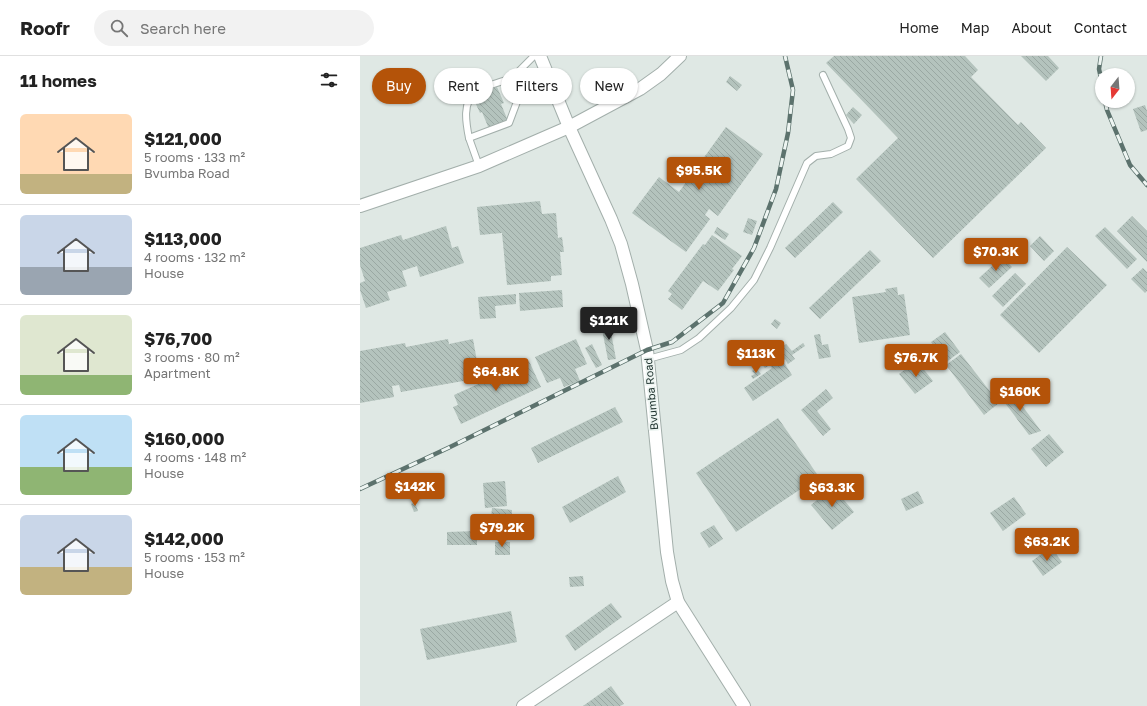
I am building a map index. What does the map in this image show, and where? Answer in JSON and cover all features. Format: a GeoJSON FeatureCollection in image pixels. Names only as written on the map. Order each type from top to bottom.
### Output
{"type":"FeatureCollection","features":[{"type":"Feature","properties":{"kind":"street","name":"Bvumba Road"},"geometry":{"type":"LineString","coordinates":[[540,56],[569,128],[611,219],[621,244],[632,284],[648,359],[667,552],[672,581],[678,602],[744,706]]}},
{"type":"Feature","properties":{"kind":"street"},"geometry":{"type":"LineString","coordinates":[[360,206],[479,166],[569,128],[640,89],[661,74],[680,56]]}},
{"type":"Feature","properties":{"kind":"street"},"geometry":{"type":"LineString","coordinates":[[523,706],[678,602]]}},
{"type":"Feature","properties":{"kind":"lane"},"geometry":{"type":"LineString","coordinates":[[522,68],[534,56]]}},
{"type":"Feature","properties":{"kind":"lane"},"geometry":{"type":"LineString","coordinates":[[648,359],[680,350],[699,338],[731,308],[754,280],[770,248],[807,163],[816,156],[831,154],[848,146],[851,138],[848,129],[823,75]]}},
{"type":"Feature","properties":{"kind":"lane"},"geometry":{"type":"LineString","coordinates":[[479,166],[469,138],[465,117],[469,100],[476,91],[501,82]]}},
{"type":"Feature","properties":{"kind":"lane"},"geometry":{"type":"LineString","coordinates":[[469,138],[509,123],[516,104]]}},
{"type":"Feature","properties":{"kind":"building"},"geometry":{"type":"Polygon","coordinates":[[[834,56],[965,56],[978,70],[971,77],[1018,125],[1021,122],[1046,148],[933,258],[856,179],[898,138],[826,63],[834,56]]]}},
{"type":"Feature","properties":{"kind":"building"},"geometry":{"type":"Polygon","coordinates":[[[1021,56],[1048,56],[1059,68],[1046,81],[1021,56]]]}},
{"type":"Feature","properties":{"kind":"building"},"geometry":{"type":"Polygon","coordinates":[[[730,76],[742,85],[737,91],[726,82],[730,76]]]}},
{"type":"Feature","properties":{"kind":"building"},"geometry":{"type":"Polygon","coordinates":[[[497,87],[501,96],[501,104],[508,121],[489,129],[482,112],[480,113],[476,104],[493,104],[493,89],[497,87]]]}},
{"type":"Feature","properties":{"kind":"building"},"geometry":{"type":"Polygon","coordinates":[[[1145,105],[1147,111],[1147,130],[1141,132],[1133,109],[1145,105]]]}},
{"type":"Feature","properties":{"kind":"building"},"geometry":{"type":"Polygon","coordinates":[[[853,107],[862,115],[854,124],[846,115],[853,107]]]}},
{"type":"Feature","properties":{"kind":"building"},"geometry":{"type":"Polygon","coordinates":[[[726,127],[763,154],[718,216],[709,209],[705,215],[710,219],[686,252],[632,213],[659,177],[679,192],[726,127]]]}},
{"type":"Feature","properties":{"kind":"building"},"geometry":{"type":"Polygon","coordinates":[[[540,201],[542,214],[556,213],[558,238],[562,237],[564,252],[560,252],[562,275],[551,276],[551,281],[507,285],[502,233],[480,235],[477,207],[540,201]]]}},
{"type":"Feature","properties":{"kind":"building"},"geometry":{"type":"Polygon","coordinates":[[[833,202],[843,212],[795,258],[785,248],[833,202]]]}},
{"type":"Feature","properties":{"kind":"building"},"geometry":{"type":"Polygon","coordinates":[[[1132,216],[1147,231],[1147,262],[1117,231],[1132,216]]]}},
{"type":"Feature","properties":{"kind":"building"},"geometry":{"type":"Polygon","coordinates":[[[748,218],[757,221],[752,235],[743,232],[748,218]]]}},
{"type":"Feature","properties":{"kind":"building"},"geometry":{"type":"Polygon","coordinates":[[[446,226],[452,248],[458,246],[464,263],[420,277],[417,266],[402,271],[407,286],[387,292],[390,300],[366,308],[360,290],[360,283],[365,281],[360,265],[360,248],[401,235],[403,240],[446,226]]]}},
{"type":"Feature","properties":{"kind":"building"},"geometry":{"type":"Polygon","coordinates":[[[717,227],[729,234],[725,240],[714,233],[717,227]]]}},
{"type":"Feature","properties":{"kind":"building"},"geometry":{"type":"Polygon","coordinates":[[[1105,227],[1137,259],[1127,269],[1095,236],[1105,227]]]}},
{"type":"Feature","properties":{"kind":"building"},"geometry":{"type":"Polygon","coordinates":[[[712,235],[742,256],[732,269],[734,270],[718,291],[703,281],[682,310],[668,299],[672,294],[668,291],[703,244],[705,245],[712,235]]]}},
{"type":"Feature","properties":{"kind":"building"},"geometry":{"type":"Polygon","coordinates":[[[1040,236],[1054,251],[1044,261],[1030,246],[1040,236]]]}},
{"type":"Feature","properties":{"kind":"building"},"geometry":{"type":"Polygon","coordinates":[[[1067,247],[1107,285],[1039,353],[1000,315],[1067,247]]]}},
{"type":"Feature","properties":{"kind":"building"},"geometry":{"type":"Polygon","coordinates":[[[870,250],[881,261],[820,319],[809,308],[870,250]]]}},
{"type":"Feature","properties":{"kind":"building"},"geometry":{"type":"Polygon","coordinates":[[[1002,257],[1012,267],[989,288],[979,278],[1002,257]]]}},
{"type":"Feature","properties":{"kind":"building"},"geometry":{"type":"Polygon","coordinates":[[[1143,268],[1147,272],[1147,291],[1145,293],[1131,279],[1143,268]]]}},
{"type":"Feature","properties":{"kind":"building"},"geometry":{"type":"Polygon","coordinates":[[[1015,273],[1026,284],[1003,307],[992,296],[1015,273]]]}},
{"type":"Feature","properties":{"kind":"building"},"geometry":{"type":"Polygon","coordinates":[[[897,287],[898,295],[904,294],[910,335],[859,343],[852,297],[886,292],[885,289],[897,287]]]}},
{"type":"Feature","properties":{"kind":"building"},"geometry":{"type":"Polygon","coordinates":[[[562,290],[563,307],[520,311],[519,293],[562,290]]]}},
{"type":"Feature","properties":{"kind":"building"},"geometry":{"type":"Polygon","coordinates":[[[516,294],[516,304],[495,306],[496,318],[480,319],[478,297],[516,294]]]}},
{"type":"Feature","properties":{"kind":"building"},"geometry":{"type":"Polygon","coordinates":[[[775,319],[781,323],[777,329],[771,324],[775,319]]]}},
{"type":"Feature","properties":{"kind":"building"},"geometry":{"type":"Polygon","coordinates":[[[609,322],[616,359],[608,360],[601,324],[609,322]]]}},
{"type":"Feature","properties":{"kind":"building"},"geometry":{"type":"Polygon","coordinates":[[[945,332],[960,352],[945,363],[931,342],[945,332]]]}},
{"type":"Feature","properties":{"kind":"building"},"geometry":{"type":"Polygon","coordinates":[[[820,334],[822,345],[828,344],[831,357],[819,359],[814,335],[820,334]]]}},
{"type":"Feature","properties":{"kind":"building"},"geometry":{"type":"Polygon","coordinates":[[[448,339],[449,344],[473,339],[480,378],[401,392],[399,385],[392,386],[394,397],[360,403],[360,351],[405,343],[406,347],[448,339]]]}},
{"type":"Feature","properties":{"kind":"building"},"geometry":{"type":"Polygon","coordinates":[[[576,339],[587,364],[575,369],[580,381],[564,387],[560,378],[547,383],[535,357],[576,339]]]}},
{"type":"Feature","properties":{"kind":"building"},"geometry":{"type":"Polygon","coordinates":[[[803,343],[805,346],[792,355],[795,359],[788,364],[785,359],[783,361],[792,375],[753,401],[744,388],[772,368],[770,365],[765,368],[760,362],[786,344],[792,351],[803,343]]]}},
{"type":"Feature","properties":{"kind":"building"},"geometry":{"type":"Polygon","coordinates":[[[592,344],[602,365],[596,368],[585,348],[592,344]]]}},
{"type":"Feature","properties":{"kind":"building"},"geometry":{"type":"Polygon","coordinates":[[[961,354],[999,403],[984,415],[946,365],[961,354]]]}},
{"type":"Feature","properties":{"kind":"building"},"geometry":{"type":"Polygon","coordinates":[[[529,361],[541,387],[461,424],[453,407],[458,405],[454,395],[529,361]]]}},
{"type":"Feature","properties":{"kind":"building"},"geometry":{"type":"Polygon","coordinates":[[[917,361],[933,381],[915,394],[899,374],[917,361]]]}},
{"type":"Feature","properties":{"kind":"building"},"geometry":{"type":"Polygon","coordinates":[[[756,368],[761,374],[753,379],[751,376],[755,374],[752,371],[756,368]]]}},
{"type":"Feature","properties":{"kind":"building"},"geometry":{"type":"Polygon","coordinates":[[[1009,388],[1041,431],[1029,435],[999,395],[1009,388]]]}},
{"type":"Feature","properties":{"kind":"building"},"geometry":{"type":"Polygon","coordinates":[[[826,389],[833,398],[817,411],[831,429],[823,436],[801,410],[826,389]]]}},
{"type":"Feature","properties":{"kind":"building"},"geometry":{"type":"Polygon","coordinates":[[[615,407],[623,422],[538,463],[531,448],[615,407]]]}},
{"type":"Feature","properties":{"kind":"building"},"geometry":{"type":"Polygon","coordinates":[[[778,418],[819,477],[736,532],[696,473],[778,418]]]}},
{"type":"Feature","properties":{"kind":"building"},"geometry":{"type":"Polygon","coordinates":[[[1049,434],[1064,452],[1046,467],[1031,449],[1049,434]]]}},
{"type":"Feature","properties":{"kind":"building"},"geometry":{"type":"Polygon","coordinates":[[[618,476],[626,492],[570,523],[562,507],[618,476]]]}},
{"type":"Feature","properties":{"kind":"building"},"geometry":{"type":"Polygon","coordinates":[[[505,481],[507,506],[485,508],[483,483],[505,481]]]}},
{"type":"Feature","properties":{"kind":"building"},"geometry":{"type":"Polygon","coordinates":[[[833,487],[854,512],[832,530],[811,505],[833,487]]]}},
{"type":"Feature","properties":{"kind":"building"},"geometry":{"type":"Polygon","coordinates":[[[918,491],[924,503],[906,511],[901,499],[918,491]]]}},
{"type":"Feature","properties":{"kind":"building"},"geometry":{"type":"Polygon","coordinates":[[[1014,497],[1026,514],[1003,531],[990,513],[1014,497]]]}},
{"type":"Feature","properties":{"kind":"building"},"geometry":{"type":"Polygon","coordinates":[[[415,502],[418,511],[414,512],[411,504],[415,502]]]}},
{"type":"Feature","properties":{"kind":"building"},"geometry":{"type":"Polygon","coordinates":[[[492,508],[512,510],[510,540],[485,538],[486,528],[490,528],[492,508]]]}},
{"type":"Feature","properties":{"kind":"building"},"geometry":{"type":"Polygon","coordinates":[[[714,525],[723,539],[709,548],[700,533],[714,525]]]}},
{"type":"Feature","properties":{"kind":"building"},"geometry":{"type":"Polygon","coordinates":[[[477,531],[477,545],[447,545],[447,532],[477,531]]]}},
{"type":"Feature","properties":{"kind":"building"},"geometry":{"type":"Polygon","coordinates":[[[1065,534],[1079,547],[1072,554],[1058,541],[1065,534]]]}},
{"type":"Feature","properties":{"kind":"building"},"geometry":{"type":"Polygon","coordinates":[[[495,542],[510,542],[510,555],[495,555],[495,542]]]}},
{"type":"Feature","properties":{"kind":"building"},"geometry":{"type":"Polygon","coordinates":[[[1051,547],[1062,562],[1043,576],[1032,561],[1051,547]]]}},
{"type":"Feature","properties":{"kind":"building"},"geometry":{"type":"Polygon","coordinates":[[[583,576],[584,586],[570,587],[569,577],[583,576]]]}},
{"type":"Feature","properties":{"kind":"building"},"geometry":{"type":"Polygon","coordinates":[[[611,603],[622,617],[575,651],[565,636],[611,603]]]}},
{"type":"Feature","properties":{"kind":"building"},"geometry":{"type":"Polygon","coordinates":[[[511,611],[517,642],[427,660],[420,629],[511,611]]]}},
{"type":"Feature","properties":{"kind":"building"},"geometry":{"type":"Polygon","coordinates":[[[611,686],[624,704],[620,706],[583,706],[611,686]]]}},
{"type":"Feature","properties":{"kind":"railway"},"geometry":{"type":"LineString","coordinates":[[360,489],[448,448],[647,350],[672,342],[723,303],[754,248],[776,189],[788,133],[793,90],[785,56]]}},
{"type":"Feature","properties":{"kind":"railway"},"geometry":{"type":"LineString","coordinates":[[1099,68],[1101,56]]}},
{"type":"Feature","properties":{"kind":"railway"},"geometry":{"type":"LineString","coordinates":[[1107,108],[1130,165],[1147,185]]}}]}
